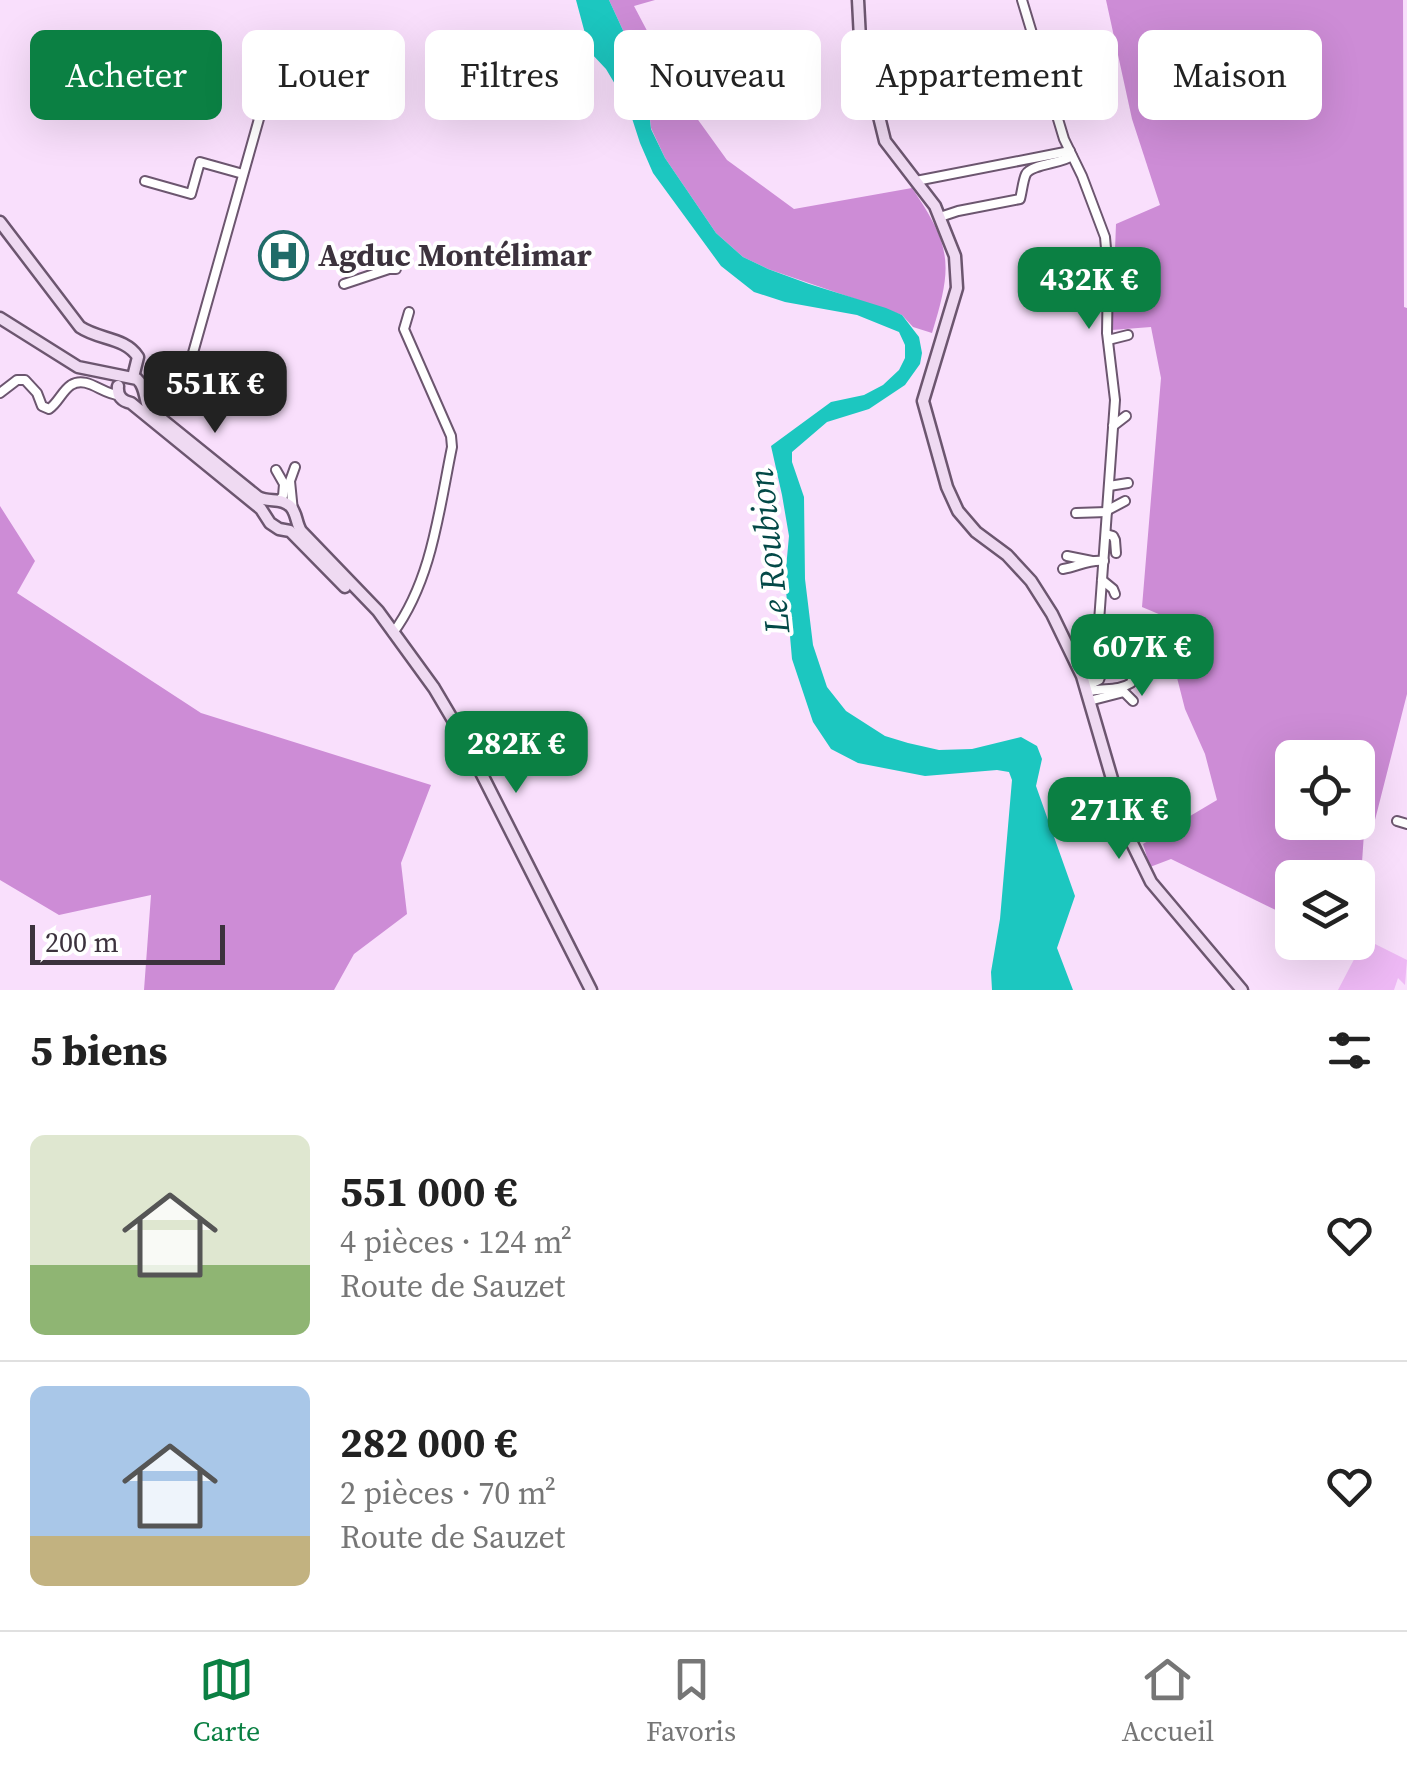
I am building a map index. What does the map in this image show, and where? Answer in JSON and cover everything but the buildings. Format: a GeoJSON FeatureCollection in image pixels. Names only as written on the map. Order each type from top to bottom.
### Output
{"type":"FeatureCollection","features":[{"type":"Feature","properties":{"kind":"street"},"geometry":{"type":"LineString","coordinates":[[858,0],[860,39],[885,141],[935,206],[955,256],[956,288],[924,401],[946,487],[958,511],[976,532],[1007,555],[1031,581],[1069,645],[1087,691],[1129,837],[1151,882],[1242,990]]}},
{"type":"Feature","properties":{"kind":"street"},"geometry":{"type":"LineString","coordinates":[[1022,0],[1064,139],[1105,237],[1108,340],[1114,359],[1115,400],[1106,534],[1097,561]]}},
{"type":"Feature","properties":{"kind":"street"},"geometry":{"type":"LineString","coordinates":[[189,366],[258,120]]}},
{"type":"Feature","properties":{"kind":"street"},"geometry":{"type":"LineString","coordinates":[[916,181],[1071,153]]}},
{"type":"Feature","properties":{"kind":"street"},"geometry":{"type":"LineString","coordinates":[[940,218],[1020,199],[1026,174],[1063,162],[1071,153]]}},
{"type":"Feature","properties":{"kind":"street"},"geometry":{"type":"LineString","coordinates":[[145,181],[191,194],[200,162],[243,174]]}},
{"type":"Feature","properties":{"kind":"street"},"geometry":{"type":"LineString","coordinates":[[0,222],[80,327],[91,335],[121,342],[138,357],[130,377],[118,391],[107,394],[81,381],[70,386],[49,409],[42,406],[32,386],[21,379],[0,392]]}},
{"type":"Feature","properties":{"kind":"street"},"geometry":{"type":"LineString","coordinates":[[344,284],[396,269]]}},
{"type":"Feature","properties":{"kind":"street"},"geometry":{"type":"LineString","coordinates":[[393,633],[428,564],[452,447],[451,436],[404,329],[410,312]]}},
{"type":"Feature","properties":{"kind":"street"},"geometry":{"type":"LineString","coordinates":[[0,318],[78,366],[130,377],[143,386],[150,409],[272,505]]}},
{"type":"Feature","properties":{"kind":"street"},"geometry":{"type":"LineString","coordinates":[[0,318],[73,371],[108,379],[124,401],[272,505],[378,611],[464,737],[592,990]]}},
{"type":"Feature","properties":{"kind":"street"},"geometry":{"type":"LineString","coordinates":[[1108,340],[1128,335]]}},
{"type":"Feature","properties":{"kind":"street"},"geometry":{"type":"LineString","coordinates":[[131,403],[144,397]]}},
{"type":"Feature","properties":{"kind":"street"},"geometry":{"type":"LineString","coordinates":[[1113,426],[1126,416]]}},
{"type":"Feature","properties":{"kind":"street"},"geometry":{"type":"LineString","coordinates":[[291,520],[290,481],[295,467]]}},
{"type":"Feature","properties":{"kind":"street"},"geometry":{"type":"LineString","coordinates":[[276,470],[284,484],[283,496],[272,505],[266,518],[274,526],[291,520]]}},
{"type":"Feature","properties":{"kind":"street"},"geometry":{"type":"LineString","coordinates":[[1109,486],[1128,483]]}},
{"type":"Feature","properties":{"kind":"street"},"geometry":{"type":"LineString","coordinates":[[1076,512],[1108,511],[1125,502]]}},
{"type":"Feature","properties":{"kind":"street"},"geometry":{"type":"LineString","coordinates":[[1106,534],[1115,540],[1116,553]]}},
{"type":"Feature","properties":{"kind":"street"},"geometry":{"type":"LineString","coordinates":[[1087,691],[1097,653],[1102,580],[1089,548]]}},
{"type":"Feature","properties":{"kind":"street"},"geometry":{"type":"LineString","coordinates":[[1068,556],[1097,561]]}},
{"type":"Feature","properties":{"kind":"street"},"geometry":{"type":"LineString","coordinates":[[1062,568],[1097,561]]}},
{"type":"Feature","properties":{"kind":"street"},"geometry":{"type":"LineString","coordinates":[[1102,580],[1114,594]]}},
{"type":"Feature","properties":{"kind":"street"},"geometry":{"type":"LineString","coordinates":[[1087,691],[1122,688],[1131,683],[1136,670],[1138,633],[1148,626],[1160,632]]}},
{"type":"Feature","properties":{"kind":"street"},"geometry":{"type":"LineString","coordinates":[[1076,641],[1082,650],[1097,653]]}},
{"type":"Feature","properties":{"kind":"street"},"geometry":{"type":"LineString","coordinates":[[1087,691],[1099,680],[1105,664]]}},
{"type":"Feature","properties":{"kind":"street"},"geometry":{"type":"LineString","coordinates":[[1087,691],[1124,692],[1133,701]]}},
{"type":"Feature","properties":{"kind":"shaded area"},"geometry":{"type":"Polygon","coordinates":[[[576,0],[609,0],[623,30],[614,30],[614,82],[594,56],[594,30],[584,30],[576,0]]]}},
{"type":"Feature","properties":{"kind":"shaded area"},"geometry":{"type":"Polygon","coordinates":[[[609,0],[655,0],[634,6],[647,30],[623,30],[609,0]]]}},
{"type":"Feature","properties":{"kind":"shaded area"},"geometry":{"type":"Polygon","coordinates":[[[1106,0],[1403,0],[1407,694],[1375,820],[1375,740],[1275,740],[1275,840],[1364,840],[1362,860],[1275,860],[1275,910],[1171,859],[1150,867],[1143,844],[1217,800],[1205,754],[1185,709],[1161,615],[1142,607],[1161,378],[1151,327],[1112,330],[1116,224],[1160,205],[1132,119],[1118,55],[1118,30],[1113,30],[1106,0]]]}},
{"type":"Feature","properties":{"kind":"shaded area"},"geometry":{"type":"Polygon","coordinates":[[[633,120],[650,120],[665,158],[716,233],[743,257],[902,315],[919,337],[920,364],[905,385],[869,409],[827,422],[792,452],[804,497],[805,579],[813,645],[827,687],[846,711],[885,736],[939,750],[972,749],[1021,737],[1037,746],[1042,759],[1036,786],[1075,896],[1057,948],[1073,990],[992,990],[1012,780],[1009,772],[925,776],[858,763],[831,749],[813,722],[792,659],[785,579],[789,536],[771,446],[831,402],[864,395],[883,385],[905,358],[899,332],[857,315],[785,302],[754,292],[721,266],[653,173],[633,120]]]}},
{"type":"Feature","properties":{"kind":"shaded area"},"geometry":{"type":"Polygon","coordinates":[[[650,120],[698,120],[727,160],[794,209],[912,188],[935,226],[945,257],[943,290],[932,333],[913,327],[902,315],[743,257],[716,233],[665,158],[650,120]]]}},
{"type":"Feature","properties":{"kind":"shaded area"},"geometry":{"type":"Polygon","coordinates":[[[0,506],[35,561],[17,593],[201,713],[431,785],[401,863],[407,914],[354,954],[334,990],[144,990],[151,895],[59,915],[0,880],[0,506]]]}},
{"type":"Feature","properties":{"kind":"shaded area"},"geometry":{"type":"Polygon","coordinates":[[[1375,944],[1407,960],[1405,985],[1398,978],[1394,990],[1338,990],[1354,960],[1375,960],[1375,944]]]}},
{"type":"Feature","properties":{"kind":"place","name":"Agduc Montélimar"},"geometry":{"type":"Point","coordinates":[283,255]}},
{"type":"Feature","properties":{"kind":"water label","name":"Le Roubion"},"geometry":{"type":"Point","coordinates":[769,551]}}]}
